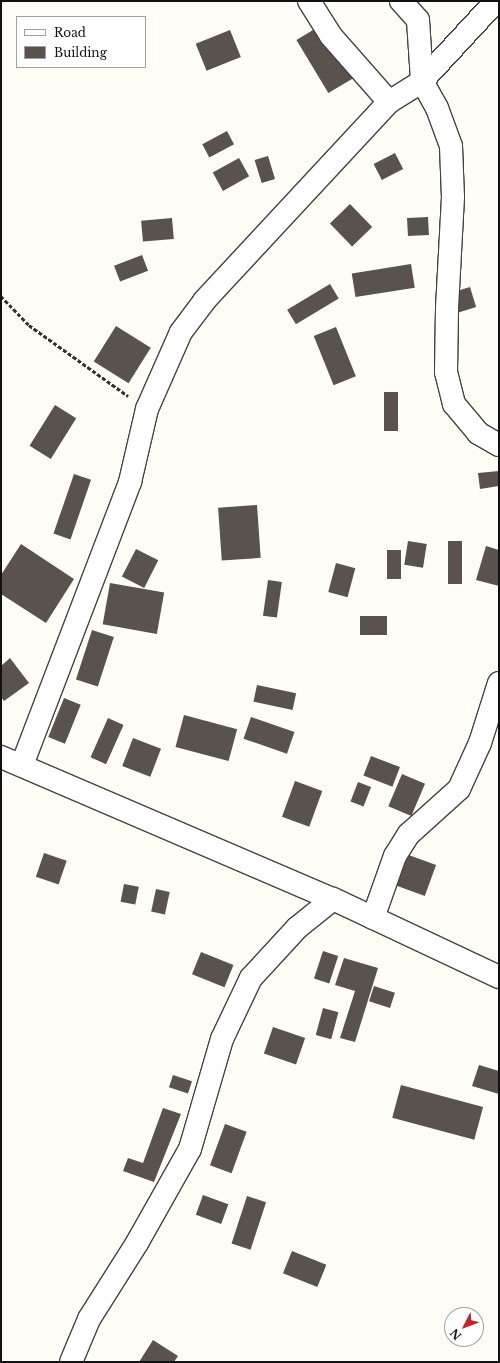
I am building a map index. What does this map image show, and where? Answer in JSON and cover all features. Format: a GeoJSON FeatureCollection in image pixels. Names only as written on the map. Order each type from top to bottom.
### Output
{"type":"FeatureCollection","features":[{"type":"Feature","properties":{"kind":"street"},"geometry":{"type":"LineString","coordinates":[[309,1],[331,36],[389,102]]}},
{"type":"Feature","properties":{"kind":"street"},"geometry":{"type":"LineString","coordinates":[[401,1],[418,20],[422,81],[437,108],[451,146],[453,197],[446,372],[454,404],[478,433],[499,445]]}},
{"type":"Feature","properties":{"kind":"street"},"geometry":{"type":"LineString","coordinates":[[22,765],[130,482],[146,409],[181,332],[204,301],[389,102],[422,81],[496,1]]}},
{"type":"Feature","properties":{"kind":"street"},"geometry":{"type":"LineString","coordinates":[[373,918],[395,856],[409,834],[459,789],[480,743],[499,683]]}},
{"type":"Feature","properties":{"kind":"street"},"geometry":{"type":"LineString","coordinates":[[1,757],[333,899],[499,977]]}},
{"type":"Feature","properties":{"kind":"street"},"geometry":{"type":"LineString","coordinates":[[71,1362],[89,1319],[137,1242],[190,1148],[222,1039],[251,978],[297,928],[333,899]]}},
{"type":"Feature","properties":{"kind":"path"},"geometry":{"type":"LineString","coordinates":[[1,296],[29,325],[146,409]]}},
{"type":"Feature","properties":{"kind":"building"},"geometry":{"type":"Polygon","coordinates":[[[323,24],[355,77],[328,93],[296,40],[323,24]]]}},
{"type":"Feature","properties":{"kind":"building"},"geometry":{"type":"Polygon","coordinates":[[[230,30],[241,57],[207,71],[196,44],[230,30]]]}},
{"type":"Feature","properties":{"kind":"building"},"geometry":{"type":"Polygon","coordinates":[[[227,131],[234,144],[209,157],[202,144],[227,131]]]}},
{"type":"Feature","properties":{"kind":"building"},"geometry":{"type":"Polygon","coordinates":[[[395,153],[403,169],[382,180],[374,164],[395,153]]]}},
{"type":"Feature","properties":{"kind":"building"},"geometry":{"type":"Polygon","coordinates":[[[268,156],[275,179],[262,183],[255,160],[268,156]]]}},
{"type":"Feature","properties":{"kind":"building"},"geometry":{"type":"Polygon","coordinates":[[[239,158],[249,176],[223,191],[213,173],[239,158]]]}},
{"type":"Feature","properties":{"kind":"building"},"geometry":{"type":"Polygon","coordinates":[[[350,204],[372,227],[352,246],[330,223],[350,204]]]}},
{"type":"Feature","properties":{"kind":"building"},"geometry":{"type":"Polygon","coordinates":[[[428,217],[429,235],[408,236],[407,218],[428,217]]]}},
{"type":"Feature","properties":{"kind":"building"},"geometry":{"type":"Polygon","coordinates":[[[172,218],[174,239],[143,242],[141,221],[172,218]]]}},
{"type":"Feature","properties":{"kind":"building"},"geometry":{"type":"Polygon","coordinates":[[[142,255],[148,271],[120,282],[114,266],[142,255]]]}},
{"type":"Feature","properties":{"kind":"building"},"geometry":{"type":"Polygon","coordinates":[[[411,264],[415,288],[355,297],[352,273],[411,264]]]}},
{"type":"Feature","properties":{"kind":"building"},"geometry":{"type":"Polygon","coordinates":[[[330,284],[339,299],[296,324],[287,310],[330,284]]]}},
{"type":"Feature","properties":{"kind":"building"},"geometry":{"type":"Polygon","coordinates":[[[470,287],[476,307],[457,313],[451,293],[470,287]]]}},
{"type":"Feature","properties":{"kind":"building"},"geometry":{"type":"Polygon","coordinates":[[[116,326],[151,348],[129,383],[94,362],[116,326]]]}},
{"type":"Feature","properties":{"kind":"building"},"geometry":{"type":"Polygon","coordinates":[[[336,327],[356,376],[334,385],[314,336],[336,327]]]}},
{"type":"Feature","properties":{"kind":"building"},"geometry":{"type":"Polygon","coordinates":[[[384,392],[398,392],[398,431],[384,431],[384,392]]]}},
{"type":"Feature","properties":{"kind":"building"},"geometry":{"type":"Polygon","coordinates":[[[55,405],[76,418],[51,459],[30,446],[55,405]]]}},
{"type":"Feature","properties":{"kind":"building"},"geometry":{"type":"Polygon","coordinates":[[[499,471],[499,486],[480,489],[478,473],[499,471]]]}},
{"type":"Feature","properties":{"kind":"building"},"geometry":{"type":"Polygon","coordinates":[[[74,474],[91,480],[71,539],[53,534],[74,474]]]}},
{"type":"Feature","properties":{"kind":"building"},"geometry":{"type":"Polygon","coordinates":[[[257,505],[261,558],[222,561],[218,508],[257,505]]]}},
{"type":"Feature","properties":{"kind":"building"},"geometry":{"type":"Polygon","coordinates":[[[408,541],[427,544],[423,568],[404,565],[408,541]]]}},
{"type":"Feature","properties":{"kind":"building"},"geometry":{"type":"Polygon","coordinates":[[[448,541],[462,541],[462,584],[448,584],[448,541]]]}},
{"type":"Feature","properties":{"kind":"building"},"geometry":{"type":"Polygon","coordinates":[[[21,544],[74,579],[46,623],[1,594],[1,575],[21,544]]]}},
{"type":"Feature","properties":{"kind":"building"},"geometry":{"type":"Polygon","coordinates":[[[486,546],[499,550],[499,586],[476,580],[486,546]]]}},
{"type":"Feature","properties":{"kind":"building"},"geometry":{"type":"Polygon","coordinates":[[[136,549],[158,560],[144,588],[122,577],[136,549]]]}},
{"type":"Feature","properties":{"kind":"building"},"geometry":{"type":"Polygon","coordinates":[[[387,550],[401,550],[401,579],[387,579],[387,550]]]}},
{"type":"Feature","properties":{"kind":"building"},"geometry":{"type":"Polygon","coordinates":[[[336,563],[355,568],[348,597],[328,592],[336,563]]]}},
{"type":"Feature","properties":{"kind":"building"},"geometry":{"type":"Polygon","coordinates":[[[268,580],[282,582],[277,618],[263,616],[268,580]]]}},
{"type":"Feature","properties":{"kind":"building"},"geometry":{"type":"Polygon","coordinates":[[[110,583],[164,593],[157,634],[103,624],[110,583]]]}},
{"type":"Feature","properties":{"kind":"building"},"geometry":{"type":"Polygon","coordinates":[[[360,616],[387,616],[387,635],[360,635],[360,616]]]}},
{"type":"Feature","properties":{"kind":"building"},"geometry":{"type":"Polygon","coordinates":[[[92,630],[114,637],[98,687],[76,679],[92,630]]]}},
{"type":"Feature","properties":{"kind":"building"},"geometry":{"type":"Polygon","coordinates":[[[10,658],[29,683],[4,701],[1,697],[1,666],[10,658]]]}},
{"type":"Feature","properties":{"kind":"building"},"geometry":{"type":"Polygon","coordinates":[[[257,685],[296,693],[293,710],[253,702],[257,685]]]}},
{"type":"Feature","properties":{"kind":"building"},"geometry":{"type":"Polygon","coordinates":[[[64,698],[81,705],[65,744],[48,737],[64,698]]]}},
{"type":"Feature","properties":{"kind":"building"},"geometry":{"type":"Polygon","coordinates":[[[184,715],[237,729],[229,761],[175,747],[184,715]]]}},
{"type":"Feature","properties":{"kind":"building"},"geometry":{"type":"Polygon","coordinates":[[[251,717],[294,732],[287,754],[244,739],[251,717]]]}},
{"type":"Feature","properties":{"kind":"building"},"geometry":{"type":"Polygon","coordinates":[[[108,718],[124,725],[106,764],[91,757],[108,718]]]}},
{"type":"Feature","properties":{"kind":"building"},"geometry":{"type":"Polygon","coordinates":[[[133,738],[161,749],[150,777],[122,766],[133,738]]]}},
{"type":"Feature","properties":{"kind":"building"},"geometry":{"type":"Polygon","coordinates":[[[371,756],[400,767],[392,787],[363,776],[371,756]]]}},
{"type":"Feature","properties":{"kind":"building"},"geometry":{"type":"Polygon","coordinates":[[[402,774],[425,784],[411,816],[388,806],[402,774]]]}},
{"type":"Feature","properties":{"kind":"building"},"geometry":{"type":"Polygon","coordinates":[[[295,781],[322,791],[309,827],[282,817],[295,781]]]}},
{"type":"Feature","properties":{"kind":"building"},"geometry":{"type":"Polygon","coordinates":[[[358,782],[371,787],[364,807],[350,802],[358,782]]]}},
{"type":"Feature","properties":{"kind":"building"},"geometry":{"type":"Polygon","coordinates":[[[44,853],[67,861],[59,884],[36,877],[44,853]]]}},
{"type":"Feature","properties":{"kind":"building"},"geometry":{"type":"Polygon","coordinates":[[[406,854],[436,865],[425,896],[395,885],[406,854]]]}},
{"type":"Feature","properties":{"kind":"building"},"geometry":{"type":"Polygon","coordinates":[[[124,884],[139,887],[135,905],[121,902],[124,884]]]}},
{"type":"Feature","properties":{"kind":"building"},"geometry":{"type":"Polygon","coordinates":[[[156,889],[170,892],[165,914],[151,911],[156,889]]]}},
{"type":"Feature","properties":{"kind":"building"},"geometry":{"type":"Polygon","coordinates":[[[323,951],[338,956],[329,984],[314,979],[323,951]]]}},
{"type":"Feature","properties":{"kind":"building"},"geometry":{"type":"Polygon","coordinates":[[[201,952],[233,965],[224,987],[192,974],[201,952]]]}},
{"type":"Feature","properties":{"kind":"building"},"geometry":{"type":"Polygon","coordinates":[[[344,958],[378,968],[355,1042],[340,1038],[355,991],[335,985],[344,958]]]}},
{"type":"Feature","properties":{"kind":"building"},"geometry":{"type":"Polygon","coordinates":[[[374,986],[395,993],[390,1008],[369,1001],[374,986]]]}},
{"type":"Feature","properties":{"kind":"building"},"geometry":{"type":"Polygon","coordinates":[[[323,1008],[338,1012],[331,1039],[316,1035],[323,1008]]]}},
{"type":"Feature","properties":{"kind":"building"},"geometry":{"type":"Polygon","coordinates":[[[273,1027],[305,1038],[296,1065],[264,1053],[273,1027]]]}},
{"type":"Feature","properties":{"kind":"building"},"geometry":{"type":"Polygon","coordinates":[[[479,1065],[499,1071],[499,1094],[472,1086],[479,1065]]]}},
{"type":"Feature","properties":{"kind":"building"},"geometry":{"type":"Polygon","coordinates":[[[173,1075],[192,1081],[188,1094],[169,1087],[173,1075]]]}},
{"type":"Feature","properties":{"kind":"building"},"geometry":{"type":"Polygon","coordinates":[[[401,1085],[483,1107],[474,1140],[392,1118],[401,1085]]]}},
{"type":"Feature","properties":{"kind":"building"},"geometry":{"type":"Polygon","coordinates":[[[163,1108],[181,1114],[154,1182],[123,1171],[128,1158],[143,1163],[163,1108]]]}},
{"type":"Feature","properties":{"kind":"building"},"geometry":{"type":"Polygon","coordinates":[[[225,1124],[247,1132],[232,1173],[210,1165],[225,1124]]]}},
{"type":"Feature","properties":{"kind":"building"},"geometry":{"type":"Polygon","coordinates":[[[203,1195],[228,1204],[221,1224],[196,1215],[203,1195]]]}},
{"type":"Feature","properties":{"kind":"building"},"geometry":{"type":"Polygon","coordinates":[[[247,1196],[266,1202],[251,1250],[232,1244],[247,1196]]]}},
{"type":"Feature","properties":{"kind":"building"},"geometry":{"type":"Polygon","coordinates":[[[292,1251],[326,1265],[317,1287],[283,1273],[292,1251]]]}},
{"type":"Feature","properties":{"kind":"building"},"geometry":{"type":"Polygon","coordinates":[[[153,1340],[178,1356],[174,1362],[139,1362],[153,1340]]]}}]}
